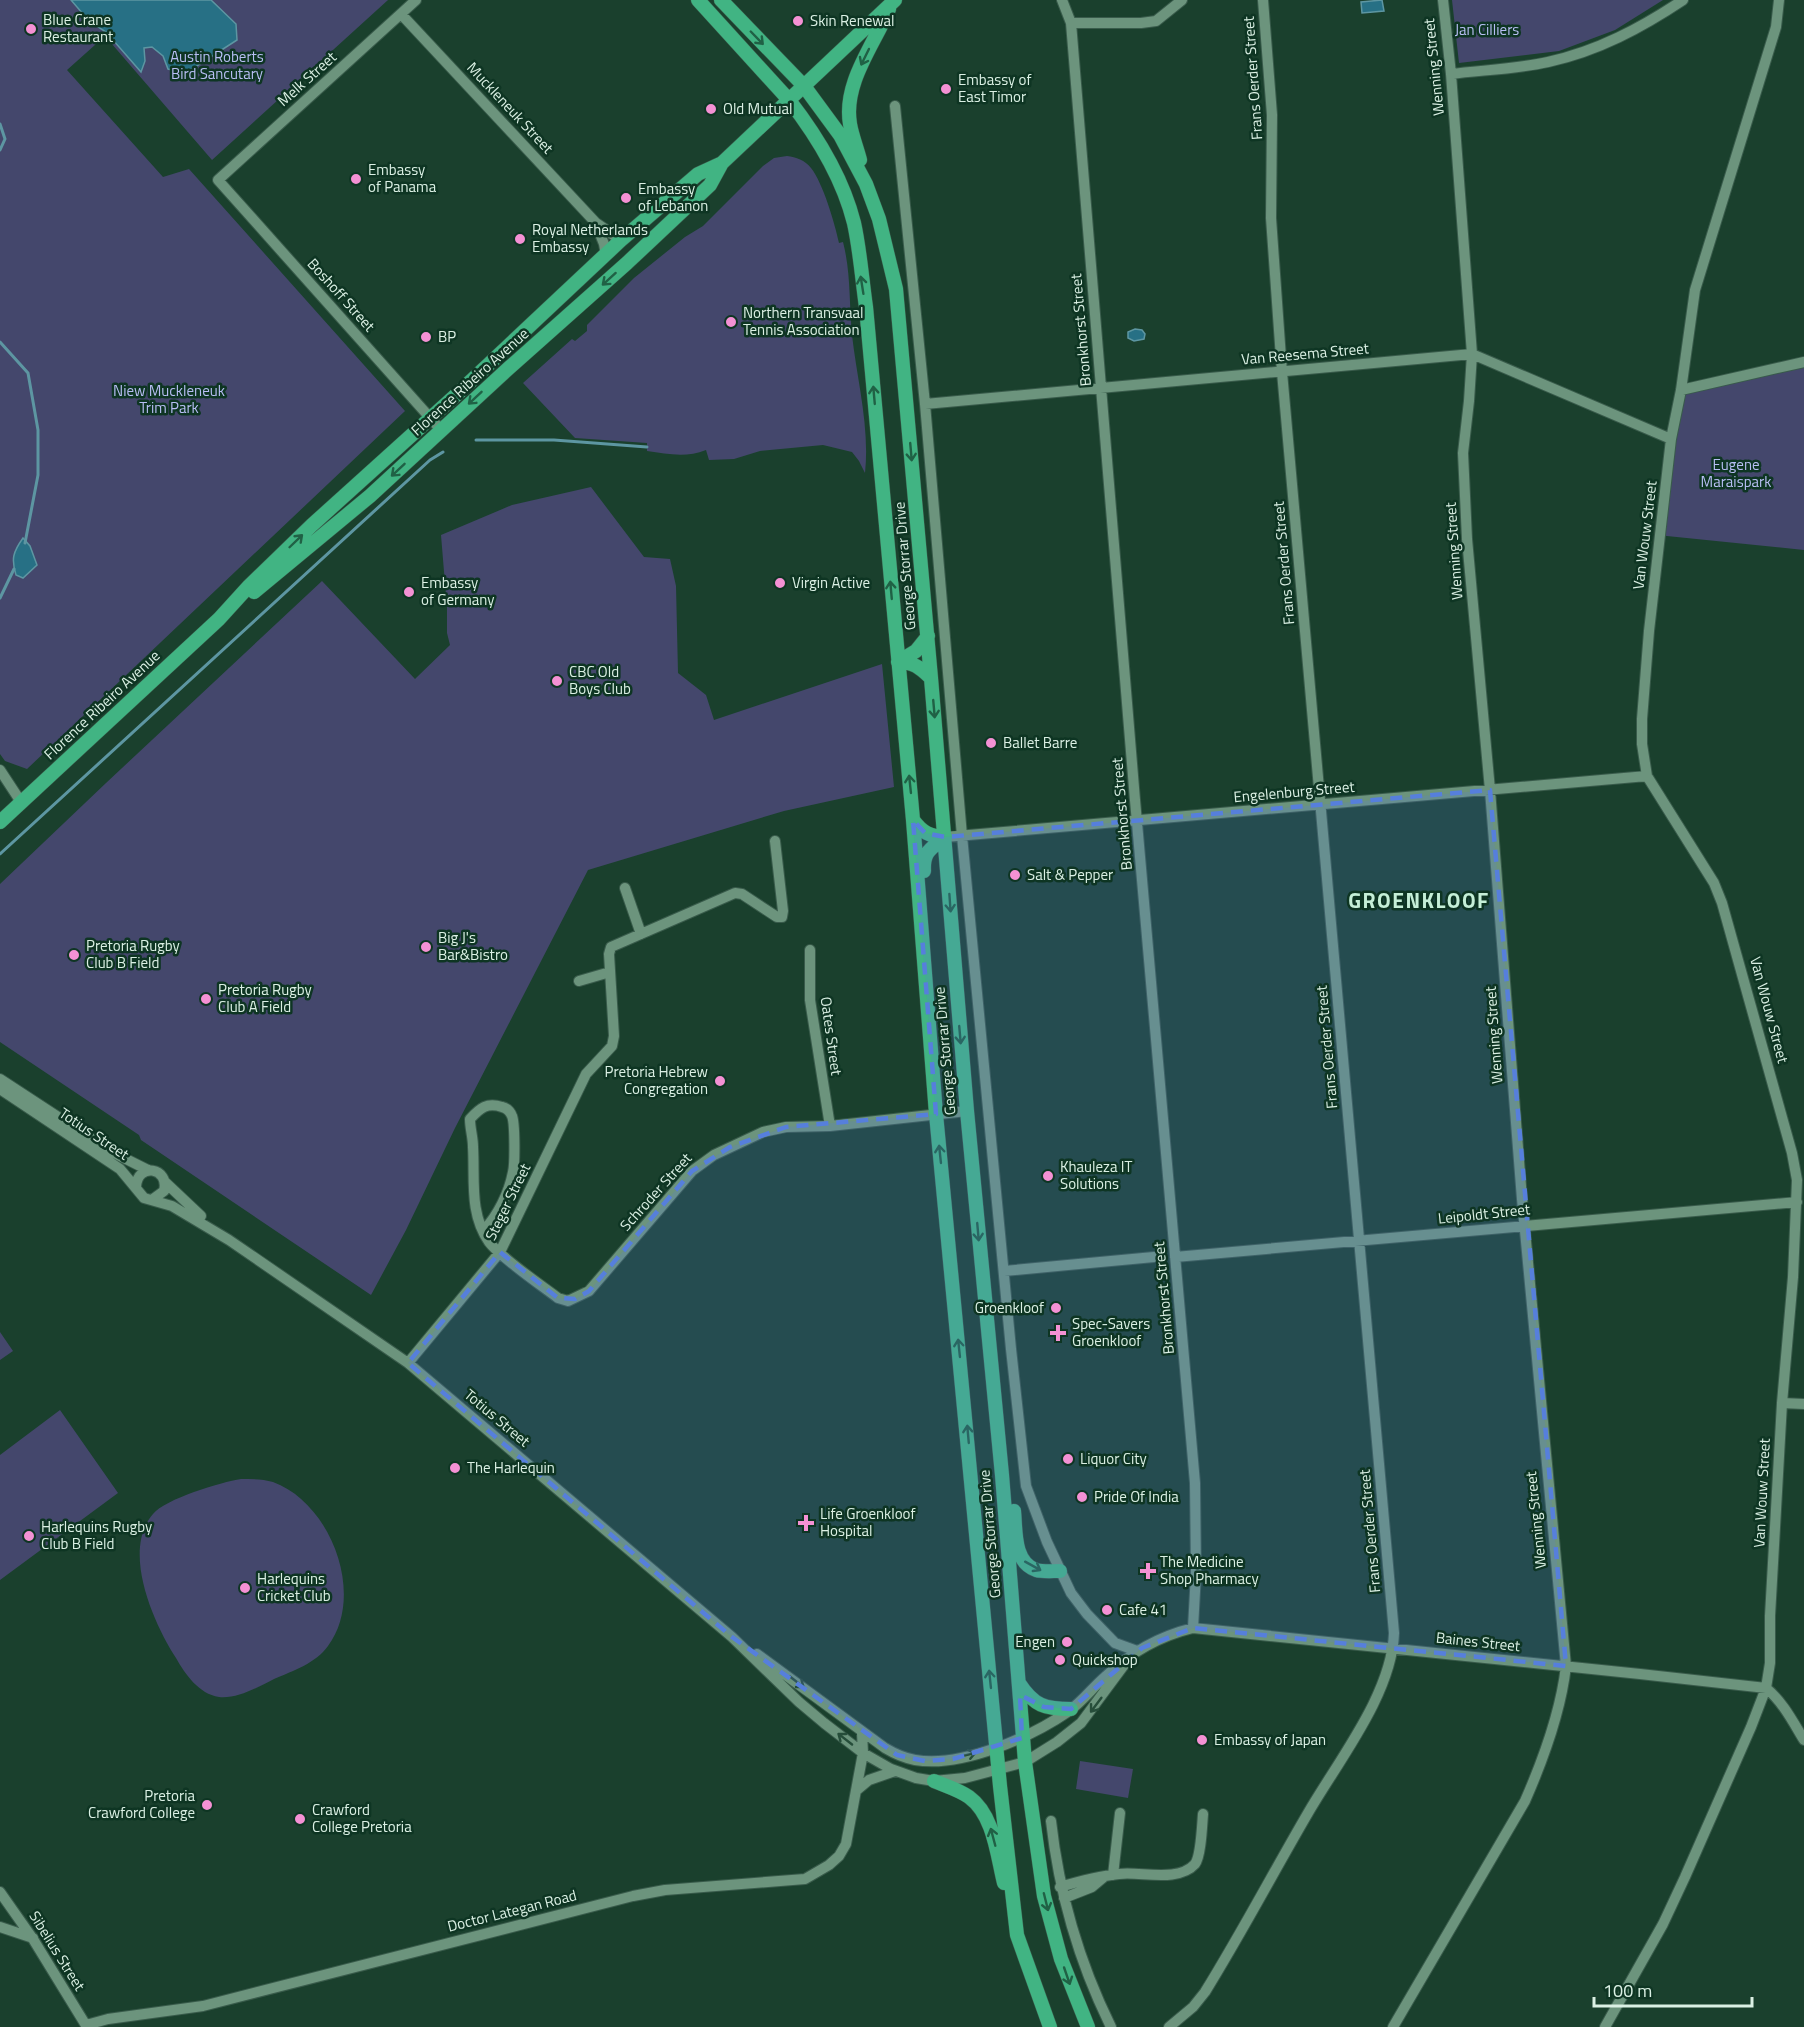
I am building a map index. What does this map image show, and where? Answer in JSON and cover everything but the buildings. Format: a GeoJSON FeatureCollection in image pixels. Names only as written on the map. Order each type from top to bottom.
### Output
{"type":"FeatureCollection","features":[{"type":"Feature","properties":{"kind":"main road","name":"George Storrar Drive"},"geometry":{"type":"LineString","coordinates":[[698,0],[789,100],[826,156],[844,194],[854,224],[866,307],[914,820],[936,1114],[1017,1935],[1050,2027]]}},
{"type":"Feature","properties":{"kind":"main road","name":"George Storrar Drive"},"geometry":{"type":"LineString","coordinates":[[721,0],[804,86],[840,135],[866,184],[886,241],[896,289],[928,636],[966,1111],[1002,1475],[1024,1762],[1044,1896],[1061,1959],[1088,2027]]}},
{"type":"Feature","properties":{"kind":"main road","name":"Florence Ribeiro Avenue"},"geometry":{"type":"LineString","coordinates":[[0,822],[226,613],[246,600],[370,496],[549,333],[710,185],[722,163],[893,2]]}},
{"type":"Feature","properties":{"kind":"main road"},"geometry":{"type":"LineString","coordinates":[[866,184],[850,124],[850,102],[858,72],[893,2]]}},
{"type":"Feature","properties":{"kind":"main road","name":"Florence Ribeiro Avenue"},"geometry":{"type":"LineString","coordinates":[[226,613],[249,586],[312,525],[621,240],[698,174],[722,163]]}},
{"type":"Feature","properties":{"kind":"main road"},"geometry":{"type":"LineString","coordinates":[[508,346],[519,347],[539,332],[549,333]]}},
{"type":"Feature","properties":{"kind":"main road"},"geometry":{"type":"LineString","coordinates":[[898,662],[916,651],[928,636]]}},
{"type":"Feature","properties":{"kind":"main road"},"geometry":{"type":"LineString","coordinates":[[898,662],[919,666],[931,678]]}},
{"type":"Feature","properties":{"kind":"main road"},"geometry":{"type":"LineString","coordinates":[[914,820],[925,833],[932,837],[945,837]]}},
{"type":"Feature","properties":{"kind":"main road"},"geometry":{"type":"LineString","coordinates":[[924,958],[929,948],[931,935],[924,858],[927,852],[945,837]]}},
{"type":"Feature","properties":{"kind":"main road"},"geometry":{"type":"LineString","coordinates":[[1002,1475],[1012,1495],[1018,1547],[1023,1560],[1035,1570],[1060,1571]]}},
{"type":"Feature","properties":{"kind":"main road"},"geometry":{"type":"LineString","coordinates":[[1019,1683],[1034,1702],[1055,1709],[1071,1709]]}},
{"type":"Feature","properties":{"kind":"main road"},"geometry":{"type":"LineString","coordinates":[[934,1781],[968,1796],[979,1807],[987,1821],[1017,1935]]}},
{"type":"Feature","properties":{"kind":"street","name":"Melk Street"},"geometry":{"type":"LineString","coordinates":[[218,180],[416,0]]}},
{"type":"Feature","properties":{"kind":"street","name":"Bronkhorst Street"},"geometry":{"type":"LineString","coordinates":[[1062,0],[1071,23],[1195,1483],[1196,1573],[1193,1628]]}},
{"type":"Feature","properties":{"kind":"street"},"geometry":{"type":"LineString","coordinates":[[1071,23],[1156,21],[1182,0]]}},
{"type":"Feature","properties":{"kind":"street","name":"Frans Oerder Street"},"geometry":{"type":"LineString","coordinates":[[1169,2027],[1198,2002],[1213,1978],[1350,1745],[1381,1686],[1394,1648],[1361,1241],[1282,372],[1271,218],[1272,115],[1263,0]]}},
{"type":"Feature","properties":{"kind":"street","name":"Wenning Street"},"geometry":{"type":"LineString","coordinates":[[1393,2027],[1525,1801],[1550,1734],[1566,1666],[1544,1450],[1462,462],[1472,354],[1451,74],[1443,0]]}},
{"type":"Feature","properties":{"kind":"street"},"geometry":{"type":"LineString","coordinates":[[1451,74],[1548,62],[1604,45],[1656,18],[1683,0]]}},
{"type":"Feature","properties":{"kind":"street","name":"Van Wouw Street"},"geometry":{"type":"LineString","coordinates":[[1605,2027],[1653,1943],[1676,1896],[1751,1727],[1766,1688],[1770,1663],[1770,1616],[1782,1403],[1793,1277],[1797,1180],[1792,1153],[1722,903],[1708,874],[1647,776],[1642,744],[1642,719],[1649,631],[1671,439],[1682,390],[1698,281],[1776,27],[1779,0]]}},
{"type":"Feature","properties":{"kind":"street","name":"Muckleneuk Street"},"geometry":{"type":"LineString","coordinates":[[401,14],[596,224],[621,240]]}},
{"type":"Feature","properties":{"kind":"street"},"geometry":{"type":"LineString","coordinates":[[896,106],[925,404],[962,836],[1026,1486],[1047,1542],[1077,1601],[1108,1636],[1134,1654]]}},
{"type":"Feature","properties":{"kind":"street","name":"Boshoff Street"},"geometry":{"type":"LineString","coordinates":[[218,180],[441,430]]}},
{"type":"Feature","properties":{"kind":"street","name":"Muckleneuk Street"},"geometry":{"type":"LineString","coordinates":[[596,224],[606,255]]}},
{"type":"Feature","properties":{"kind":"street","name":"Van Reesema Street"},"geometry":{"type":"LineString","coordinates":[[925,404],[1472,354],[1671,439]]}},
{"type":"Feature","properties":{"kind":"street"},"geometry":{"type":"LineString","coordinates":[[1682,390],[1804,362]]}},
{"type":"Feature","properties":{"kind":"street"},"geometry":{"type":"LineString","coordinates":[[0,770],[21,802]]}},
{"type":"Feature","properties":{"kind":"street","name":"Engelenburg Street"},"geometry":{"type":"LineString","coordinates":[[945,837],[1647,776]]}},
{"type":"Feature","properties":{"kind":"street"},"geometry":{"type":"LineString","coordinates":[[625,888],[640,934],[735,893],[742,894],[777,917],[782,917],[775,841]]}},
{"type":"Feature","properties":{"kind":"street","name":"Steger Street"},"geometry":{"type":"LineString","coordinates":[[408,1363],[500,1252],[590,1067],[612,1046],[614,1036],[609,954],[611,947],[640,934]]}},
{"type":"Feature","properties":{"kind":"street","name":"Oates Street"},"geometry":{"type":"LineString","coordinates":[[810,950],[810,1000],[830,1126]]}},
{"type":"Feature","properties":{"kind":"street"},"geometry":{"type":"LineString","coordinates":[[579,981],[610,972]]}},
{"type":"Feature","properties":{"kind":"street","name":"Totius Street"},"geometry":{"type":"LineString","coordinates":[[0,1079],[110,1150],[148,1170]]}},
{"type":"Feature","properties":{"kind":"street","name":"Totius Street"},"geometry":{"type":"LineString","coordinates":[[0,1089],[112,1163],[144,1198],[153,1199],[182,1211],[229,1240],[408,1363],[732,1637],[799,1702],[863,1753],[895,1771],[934,1781],[965,1778],[1024,1762]]}},
{"type":"Feature","properties":{"kind":"street","name":"Schroder Street"},"geometry":{"type":"LineString","coordinates":[[484,1230],[495,1218],[509,1189],[514,1170],[512,1113],[506,1108],[492,1104],[482,1107],[470,1119],[475,1209],[478,1220],[490,1242],[500,1252],[558,1298],[568,1301],[589,1291],[692,1171],[704,1161],[763,1132],[786,1127],[830,1126],[966,1111]]}},
{"type":"Feature","properties":{"kind":"street"},"geometry":{"type":"LineString","coordinates":[[136,1187],[137,1178],[148,1170],[157,1172],[165,1182],[161,1195],[153,1199]]}},
{"type":"Feature","properties":{"kind":"street","name":"Totius Street"},"geometry":{"type":"LineString","coordinates":[[165,1182],[229,1240]]}},
{"type":"Feature","properties":{"kind":"street","name":"Leipoldt Street"},"geometry":{"type":"LineString","coordinates":[[1175,1257],[1797,1202]]}},
{"type":"Feature","properties":{"kind":"street"},"geometry":{"type":"LineString","coordinates":[[1004,1271],[1154,1257]]}},
{"type":"Feature","properties":{"kind":"street"},"geometry":{"type":"LineString","coordinates":[[1782,1403],[1804,1404]]}},
{"type":"Feature","properties":{"kind":"street","name":"Baines Street"},"geometry":{"type":"LineString","coordinates":[[1022,1738],[1071,1709],[1107,1674],[1134,1654],[1164,1636],[1193,1628],[1766,1688]]}},
{"type":"Feature","properties":{"kind":"street","name":"Totius Street"},"geometry":{"type":"LineString","coordinates":[[732,1637],[785,1673],[862,1733],[897,1755],[925,1761],[953,1759],[997,1748],[1022,1738]]}},
{"type":"Feature","properties":{"kind":"street","name":"Baines Street"},"geometry":{"type":"LineString","coordinates":[[1024,1762],[1057,1742],[1081,1723],[1134,1654]]}},
{"type":"Feature","properties":{"kind":"street"},"geometry":{"type":"LineString","coordinates":[[1766,1688],[1779,1702],[1804,1740]]}},
{"type":"Feature","properties":{"kind":"street","name":"Doctor Lategan Road"},"geometry":{"type":"LineString","coordinates":[[87,2026],[108,2019],[203,2006],[633,1896],[665,1890],[805,1879],[824,1869],[842,1851],[848,1838],[863,1753],[862,1733]]}},
{"type":"Feature","properties":{"kind":"street"},"geometry":{"type":"LineString","coordinates":[[863,1753],[885,1748]]}},
{"type":"Feature","properties":{"kind":"street"},"geometry":{"type":"LineString","coordinates":[[857,1790],[869,1780],[895,1771]]}},
{"type":"Feature","properties":{"kind":"street"},"geometry":{"type":"LineString","coordinates":[[1109,1876],[1120,1813]]}},
{"type":"Feature","properties":{"kind":"street"},"geometry":{"type":"LineString","coordinates":[[1062,1892],[1090,1878],[1165,1875],[1193,1866],[1198,1859],[1203,1814]]}},
{"type":"Feature","properties":{"kind":"street"},"geometry":{"type":"LineString","coordinates":[[1051,1821],[1062,1892],[1090,1980],[1111,2027]]}},
{"type":"Feature","properties":{"kind":"street","name":"Sibelius Street"},"geometry":{"type":"LineString","coordinates":[[0,1892],[33,1938],[87,2026]]}},
{"type":"Feature","properties":{"kind":"street"},"geometry":{"type":"LineString","coordinates":[[0,1927],[33,1938]]}},
{"type":"Feature","properties":{"kind":"highlighted area"},"geometry":{"type":"Polygon","coordinates":[[[1490,790],[1566,1666],[1193,1628],[1142,1648],[1071,1709],[1044,1707],[1020,1695],[1022,1738],[953,1759],[925,1761],[897,1755],[732,1637],[408,1363],[500,1252],[558,1298],[575,1299],[589,1291],[692,1171],[730,1147],[786,1127],[936,1114],[913,820],[925,833],[945,837],[1490,790]]]}},
{"type":"Feature","properties":{"kind":"green space","name":"Niew Muckleneuk Trim Park"},"geometry":{"type":"Polygon","coordinates":[[[0,0],[388,0],[212,160],[105,36],[67,70],[163,177],[189,169],[405,411],[27,769],[5,761],[0,754],[0,0]]]}},
{"type":"Feature","properties":{"kind":"green space","name":"Jan Cilliers"},"geometry":{"type":"Polygon","coordinates":[[[1452,0],[1663,0],[1615,30],[1559,51],[1459,63],[1452,0]]]}},
{"type":"Feature","properties":{"kind":"green space","name":"Northern Transvaal Tennis Association"},"geometry":{"type":"Polygon","coordinates":[[[787,156],[797,158],[809,165],[820,183],[839,243],[843,242],[846,254],[852,335],[866,438],[865,473],[852,452],[823,445],[760,451],[734,459],[709,460],[706,450],[684,455],[670,454],[647,451],[647,443],[575,438],[523,383],[572,339],[575,341],[587,331],[587,325],[634,278],[685,237],[703,226],[763,166],[774,158],[787,156]]]}},
{"type":"Feature","properties":{"kind":"green space","name":"Eugene Maraispark"},"geometry":{"type":"Polygon","coordinates":[[[1804,364],[1804,550],[1657,535],[1680,391],[1804,364]]]}},
{"type":"Feature","properties":{"kind":"green space"},"geometry":{"type":"Polygon","coordinates":[[[591,487],[644,557],[670,559],[676,586],[678,673],[706,695],[714,720],[882,664],[894,787],[784,811],[588,870],[371,1295],[0,1042],[0,884],[322,581],[415,679],[450,645],[447,633],[441,535],[512,505],[591,487]]]}},
{"type":"Feature","properties":{"kind":"green space"},"geometry":{"type":"Polygon","coordinates":[[[0,1332],[13,1351],[0,1360],[0,1332]]]}},
{"type":"Feature","properties":{"kind":"green space","name":"Harlequins Rugby Club B Field"},"geometry":{"type":"Polygon","coordinates":[[[60,1410],[118,1493],[0,1580],[0,1455],[60,1410]]]}},
{"type":"Feature","properties":{"kind":"green space","name":"Harlequins Cricket Club"},"geometry":{"type":"Polygon","coordinates":[[[241,1479],[273,1482],[294,1493],[311,1509],[326,1530],[336,1553],[343,1577],[344,1602],[339,1625],[328,1646],[311,1662],[247,1692],[219,1697],[205,1692],[193,1682],[167,1644],[144,1587],[140,1567],[140,1547],[144,1529],[159,1508],[194,1492],[241,1479]]]}},
{"type":"Feature","properties":{"kind":"green space"},"geometry":{"type":"Polygon","coordinates":[[[1080,1761],[1133,1769],[1128,1798],[1076,1789],[1080,1761]]]}},
{"type":"Feature","properties":{"kind":"shaded area"},"geometry":{"type":"Polygon","coordinates":[[[71,0],[211,0],[236,24],[237,40],[186,73],[168,69],[163,56],[152,47],[144,48],[145,61],[141,72],[106,32],[89,21],[71,0]]]}},
{"type":"Feature","properties":{"kind":"shaded area"},"geometry":{"type":"Polygon","coordinates":[[[1382,0],[1384,11],[1362,13],[1361,2],[1382,0]]]}},
{"type":"Feature","properties":{"kind":"shaded area"},"geometry":{"type":"Polygon","coordinates":[[[1135,329],[1142,330],[1145,334],[1144,339],[1134,341],[1128,338],[1128,332],[1135,329]]]}},
{"type":"Feature","properties":{"kind":"shaded area"},"geometry":{"type":"Polygon","coordinates":[[[23,538],[30,546],[37,565],[23,578],[16,575],[13,560],[23,538]]]}},
{"type":"Feature","properties":{"kind":"waterway"},"geometry":{"type":"LineString","coordinates":[[0,124],[5,139],[0,150]]}},
{"type":"Feature","properties":{"kind":"waterway"},"geometry":{"type":"LineString","coordinates":[[0,342],[28,373],[38,430],[38,475],[25,543]]}},
{"type":"Feature","properties":{"kind":"waterway"},"geometry":{"type":"LineString","coordinates":[[476,440],[554,440],[647,447]]}},
{"type":"Feature","properties":{"kind":"waterway"},"geometry":{"type":"LineString","coordinates":[[0,854],[430,460],[443,452]]}},
{"type":"Feature","properties":{"kind":"waterway"},"geometry":{"type":"LineString","coordinates":[[0,598],[14,569]]}},
{"type":"Feature","properties":{"kind":"place","name":"Skin Renewal"},"geometry":{"type":"Point","coordinates":[798,21]}},
{"type":"Feature","properties":{"kind":"place","name":"Blue Crane Restaurant"},"geometry":{"type":"Point","coordinates":[31,29]}},
{"type":"Feature","properties":{"kind":"place","name":"Embassy of East Timor"},"geometry":{"type":"Point","coordinates":[946,89]}},
{"type":"Feature","properties":{"kind":"place","name":"Old Mutual"},"geometry":{"type":"Point","coordinates":[711,109]}},
{"type":"Feature","properties":{"kind":"place","name":"Embassy of Panama"},"geometry":{"type":"Point","coordinates":[356,179]}},
{"type":"Feature","properties":{"kind":"place","name":"Embassy of Lebanon"},"geometry":{"type":"Point","coordinates":[626,198]}},
{"type":"Feature","properties":{"kind":"place","name":"Royal Netherlands Embassy"},"geometry":{"type":"Point","coordinates":[520,239]}},
{"type":"Feature","properties":{"kind":"place","name":"Northern Transvaal Tennis Association"},"geometry":{"type":"Point","coordinates":[731,322]}},
{"type":"Feature","properties":{"kind":"place","name":"BP"},"geometry":{"type":"Point","coordinates":[426,337]}},
{"type":"Feature","properties":{"kind":"place","name":"Virgin Active"},"geometry":{"type":"Point","coordinates":[780,583]}},
{"type":"Feature","properties":{"kind":"place","name":"Embassy of Germany"},"geometry":{"type":"Point","coordinates":[409,592]}},
{"type":"Feature","properties":{"kind":"place","name":"CBC Old Boys Club"},"geometry":{"type":"Point","coordinates":[557,681]}},
{"type":"Feature","properties":{"kind":"place","name":"Ballet Barre"},"geometry":{"type":"Point","coordinates":[991,743]}},
{"type":"Feature","properties":{"kind":"place","name":"Salt & Pepper"},"geometry":{"type":"Point","coordinates":[1015,875]}},
{"type":"Feature","properties":{"kind":"place","name":"Big J's Bar&Bistro"},"geometry":{"type":"Point","coordinates":[426,947]}},
{"type":"Feature","properties":{"kind":"place","name":"Pretoria Rugby Club B Field"},"geometry":{"type":"Point","coordinates":[74,955]}},
{"type":"Feature","properties":{"kind":"place","name":"Pretoria Rugby Club A Field"},"geometry":{"type":"Point","coordinates":[206,999]}},
{"type":"Feature","properties":{"kind":"place","name":"Pretoria Hebrew Congregation"},"geometry":{"type":"Point","coordinates":[720,1081]}},
{"type":"Feature","properties":{"kind":"place","name":"Khauleza IT Solutions"},"geometry":{"type":"Point","coordinates":[1048,1176]}},
{"type":"Feature","properties":{"kind":"place","name":"Groenkloof"},"geometry":{"type":"Point","coordinates":[1056,1308]}},
{"type":"Feature","properties":{"kind":"place","name":"Spec-Savers Groenkloof"},"geometry":{"type":"Point","coordinates":[1058,1333]}},
{"type":"Feature","properties":{"kind":"place","name":"Liquor City"},"geometry":{"type":"Point","coordinates":[1068,1459]}},
{"type":"Feature","properties":{"kind":"place","name":"The Harlequin"},"geometry":{"type":"Point","coordinates":[455,1468]}},
{"type":"Feature","properties":{"kind":"place","name":"Pride Of India"},"geometry":{"type":"Point","coordinates":[1082,1497]}},
{"type":"Feature","properties":{"kind":"place","name":"Life Groenkloof Hospital"},"geometry":{"type":"Point","coordinates":[806,1523]}},
{"type":"Feature","properties":{"kind":"place","name":"Harlequins Rugby Club B Field"},"geometry":{"type":"Point","coordinates":[29,1536]}},
{"type":"Feature","properties":{"kind":"place","name":"The Medicine Shop Pharmacy"},"geometry":{"type":"Point","coordinates":[1148,1571]}},
{"type":"Feature","properties":{"kind":"place","name":"Harlequins Cricket Club"},"geometry":{"type":"Point","coordinates":[245,1588]}},
{"type":"Feature","properties":{"kind":"place","name":"Cafe 41"},"geometry":{"type":"Point","coordinates":[1107,1610]}},
{"type":"Feature","properties":{"kind":"place","name":"Engen"},"geometry":{"type":"Point","coordinates":[1067,1642]}},
{"type":"Feature","properties":{"kind":"place","name":"Quickshop"},"geometry":{"type":"Point","coordinates":[1060,1660]}},
{"type":"Feature","properties":{"kind":"place","name":"Embassy of Japan"},"geometry":{"type":"Point","coordinates":[1202,1740]}},
{"type":"Feature","properties":{"kind":"place","name":"Pretoria Crawford College"},"geometry":{"type":"Point","coordinates":[207,1805]}},
{"type":"Feature","properties":{"kind":"place","name":"Crawford College Pretoria"},"geometry":{"type":"Point","coordinates":[300,1819]}},
{"type":"Feature","properties":{"kind":"district","name":"GROENKLOOF"},"geometry":{"type":"Point","coordinates":[1419,901]}},
{"type":"Feature","properties":{"kind":"park label","name":"Austin Roberts Bird Sancutary"},"geometry":{"type":"Point","coordinates":[217,66]}}]}
